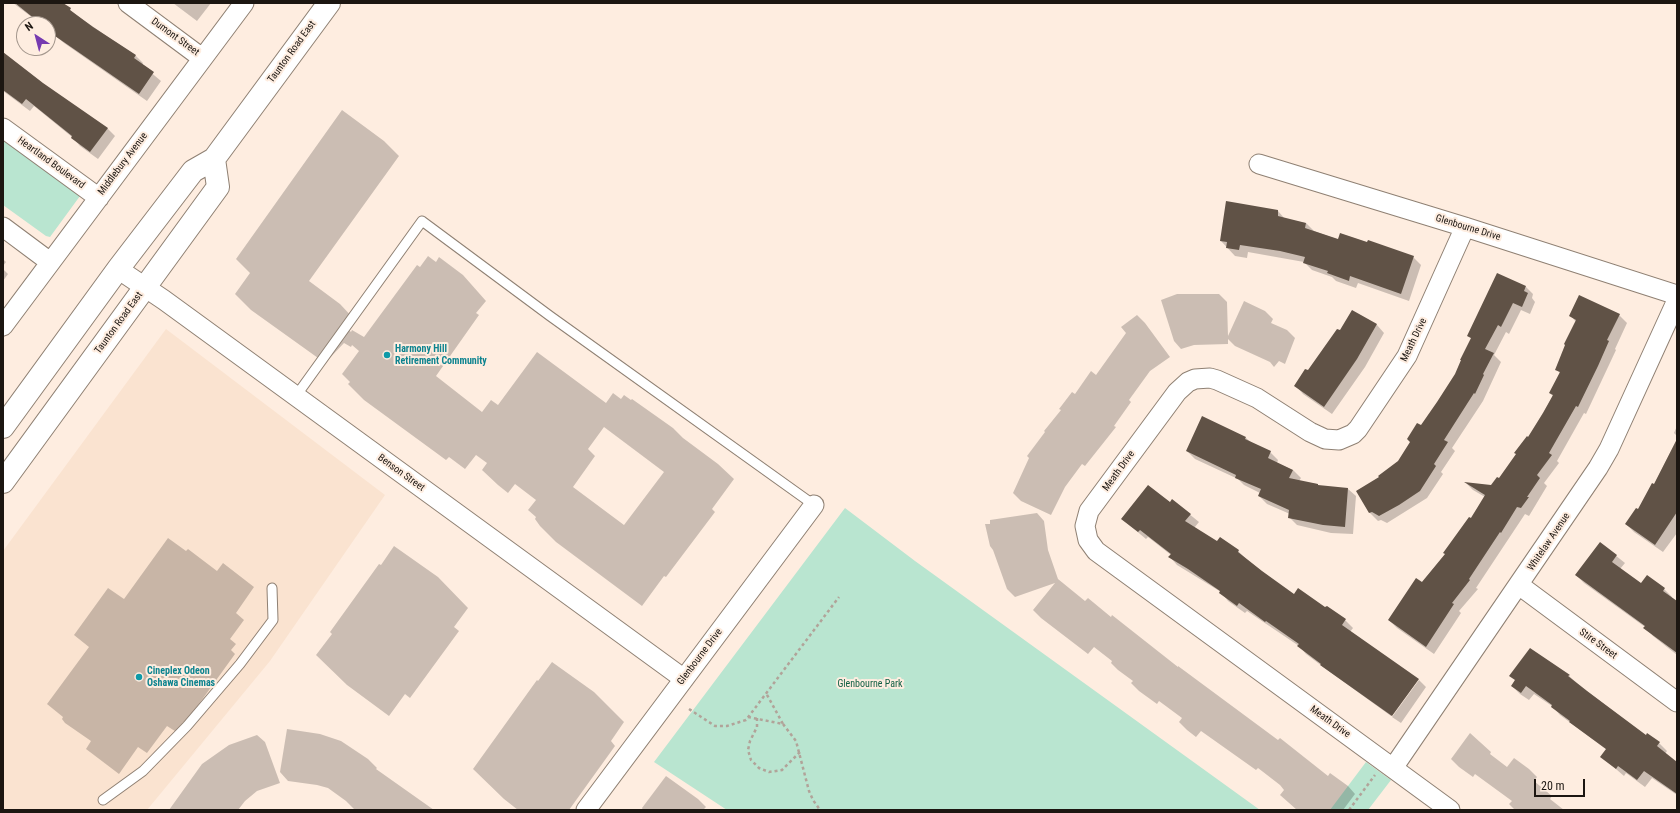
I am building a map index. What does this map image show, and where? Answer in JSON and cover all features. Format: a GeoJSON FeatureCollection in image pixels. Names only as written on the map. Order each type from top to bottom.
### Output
{"type":"FeatureCollection","features":[{"type":"Feature","properties":{"kind":"main road","name":"Taunton Road East"},"geometry":{"type":"LineString","coordinates":[[3,427],[118,269],[193,171],[214,159],[328,3]]}},
{"type":"Feature","properties":{"kind":"main road","name":"Taunton Road East"},"geometry":{"type":"LineString","coordinates":[[3,482],[218,187],[214,159]]}},
{"type":"Feature","properties":{"kind":"street","name":"Dumont Street"},"geometry":{"type":"LineString","coordinates":[[128,3],[202,58]]}},
{"type":"Feature","properties":{"kind":"street","name":"Middlebury Avenue"},"geometry":{"type":"LineString","coordinates":[[3,326],[244,3]]}},
{"type":"Feature","properties":{"kind":"street","name":"Heartland Boulevard"},"geometry":{"type":"LineString","coordinates":[[3,128],[99,198]]}},
{"type":"Feature","properties":{"kind":"street","name":"Glenbourne Drive"},"geometry":{"type":"LineString","coordinates":[[1259,164],[1465,227],[1677,295]]}},
{"type":"Feature","properties":{"kind":"street"},"geometry":{"type":"LineString","coordinates":[[3,227],[50,262]]}},
{"type":"Feature","properties":{"kind":"street","name":"Meath Drive"},"geometry":{"type":"LineString","coordinates":[[1450,810],[1096,551],[1088,540],[1085,526],[1089,511],[1177,392],[1188,382],[1195,379],[1210,378],[1217,380],[1250,395],[1271,406],[1310,432],[1325,439],[1339,440],[1353,434],[1407,356],[1465,227]]}},
{"type":"Feature","properties":{"kind":"street","name":"Benson Street"},"geometry":{"type":"LineString","coordinates":[[118,269],[296,396],[684,678]]}},
{"type":"Feature","properties":{"kind":"street","name":"Whitelaw Avenue"},"geometry":{"type":"LineString","coordinates":[[1389,765],[1519,585],[1584,490],[1609,449],[1677,300]]}},
{"type":"Feature","properties":{"kind":"street","name":"Glenbourne Drive"},"geometry":{"type":"LineString","coordinates":[[586,810],[814,505]]}},
{"type":"Feature","properties":{"kind":"street","name":"Stire Street"},"geometry":{"type":"LineString","coordinates":[[1519,585],[1677,702]]}},
{"type":"Feature","properties":{"kind":"lane"},"geometry":{"type":"LineString","coordinates":[[296,396],[422,221],[550,316],[814,505]]}},
{"type":"Feature","properties":{"kind":"lane"},"geometry":{"type":"LineString","coordinates":[[103,800],[143,771],[187,726],[240,664],[273,620],[272,588]]}},
{"type":"Feature","properties":{"kind":"path"},"geometry":{"type":"LineString","coordinates":[[689,709],[709,723],[722,727],[746,720],[839,597]]}},
{"type":"Feature","properties":{"kind":"path"},"geometry":{"type":"LineString","coordinates":[[766,693],[783,724],[796,741],[809,791],[820,810]]}},
{"type":"Feature","properties":{"kind":"path"},"geometry":{"type":"LineString","coordinates":[[748,716],[783,724]]}},
{"type":"Feature","properties":{"kind":"path"},"geometry":{"type":"LineString","coordinates":[[757,718],[757,727],[750,741],[748,750],[751,760],[759,768],[769,772],[782,770],[800,752]]}},
{"type":"Feature","properties":{"kind":"path"},"geometry":{"type":"LineString","coordinates":[[1349,810],[1389,765]]}},
{"type":"Feature","properties":{"kind":"shaded area"},"geometry":{"type":"Polygon","coordinates":[[[166,329],[385,495],[270,661],[147,810],[3,810],[3,551],[166,329]]]}},
{"type":"Feature","properties":{"kind":"green space"},"geometry":{"type":"Polygon","coordinates":[[[3,136],[78,191],[80,196],[50,237],[46,236],[3,205],[3,136]]]}},
{"type":"Feature","properties":{"kind":"green space","name":"Glenbourne Park"},"geometry":{"type":"Polygon","coordinates":[[[845,508],[915,561],[1260,810],[727,810],[654,762],[845,508]]]}},
{"type":"Feature","properties":{"kind":"green space"},"geometry":{"type":"Polygon","coordinates":[[[1366,762],[1391,780],[1368,810],[1330,810],[1366,762]]]}},
{"type":"Feature","properties":{"kind":"building"},"geometry":{"type":"Polygon","coordinates":[[[15,3],[63,3],[93,27],[136,55],[134,58],[154,72],[139,94],[56,37],[56,16],[31,16],[15,3]]]}},
{"type":"Feature","properties":{"kind":"building"},"geometry":{"type":"Polygon","coordinates":[[[3,52],[43,83],[108,128],[90,152],[71,138],[72,136],[26,99],[22,104],[3,90],[3,52]]]}},
{"type":"Feature","properties":{"kind":"building"},"geometry":{"type":"Polygon","coordinates":[[[1226,201],[1278,210],[1278,216],[1306,223],[1305,228],[1338,239],[1340,233],[1367,242],[1368,240],[1414,256],[1401,294],[1350,276],[1349,281],[1327,273],[1328,271],[1303,263],[1305,257],[1280,251],[1240,245],[1239,250],[1226,248],[1227,242],[1220,241],[1226,201]]]}},
{"type":"Feature","properties":{"kind":"building"},"geometry":{"type":"Polygon","coordinates":[[[1497,273],[1526,286],[1524,291],[1528,293],[1522,307],[1513,303],[1501,327],[1498,325],[1485,349],[1494,353],[1483,374],[1484,375],[1475,394],[1474,393],[1444,440],[1448,442],[1434,464],[1436,466],[1420,491],[1379,516],[1372,512],[1369,513],[1356,491],[1379,477],[1378,476],[1398,461],[1410,442],[1407,439],[1417,423],[1421,425],[1437,402],[1455,374],[1471,338],[1467,336],[1497,273]]]}},
{"type":"Feature","properties":{"kind":"building"},"geometry":{"type":"Polygon","coordinates":[[[1579,295],[1620,314],[1607,340],[1609,341],[1578,407],[1576,406],[1549,453],[1552,455],[1537,475],[1540,478],[1527,497],[1529,497],[1521,508],[1517,507],[1469,579],[1470,580],[1452,603],[1454,604],[1426,647],[1388,620],[1416,578],[1422,582],[1445,554],[1443,553],[1469,517],[1471,518],[1485,495],[1464,482],[1491,485],[1497,477],[1499,478],[1516,454],[1514,453],[1527,436],[1528,437],[1543,413],[1553,395],[1549,393],[1560,372],[1555,370],[1565,345],[1564,344],[1576,320],[1569,316],[1579,295]]]}},
{"type":"Feature","properties":{"kind":"building"},"geometry":{"type":"Polygon","coordinates":[[[1352,310],[1377,324],[1357,359],[1324,407],[1294,386],[1305,369],[1308,370],[1337,329],[1340,330],[1352,310]]]}},
{"type":"Feature","properties":{"kind":"building"},"geometry":{"type":"Polygon","coordinates":[[[1202,416],[1271,451],[1268,458],[1293,470],[1289,478],[1318,485],[1348,488],[1345,527],[1323,525],[1288,518],[1289,510],[1258,496],[1261,489],[1235,478],[1236,475],[1186,451],[1202,416]]]}},
{"type":"Feature","properties":{"kind":"building"},"geometry":{"type":"Polygon","coordinates":[[[1677,439],[1677,512],[1655,545],[1625,524],[1636,508],[1638,509],[1652,483],[1654,484],[1677,439]]]}},
{"type":"Feature","properties":{"kind":"building"},"geometry":{"type":"Polygon","coordinates":[[[1148,485],[1170,502],[1172,499],[1191,514],[1185,521],[1217,541],[1220,537],[1239,550],[1238,552],[1262,571],[1294,594],[1298,588],[1325,607],[1327,606],[1346,619],[1342,625],[1419,679],[1392,716],[1320,665],[1321,664],[1297,646],[1299,644],[1239,603],[1237,606],[1219,593],[1220,591],[1168,557],[1171,554],[1140,530],[1138,532],[1121,519],[1148,485]]]}},
{"type":"Feature","properties":{"kind":"building"},"geometry":{"type":"Polygon","coordinates":[[[1600,542],[1617,555],[1612,562],[1641,583],[1647,575],[1665,588],[1663,591],[1677,601],[1677,653],[1643,628],[1645,626],[1575,575],[1600,542]]]}},
{"type":"Feature","properties":{"kind":"building"},"geometry":{"type":"Polygon","coordinates":[[[1530,648],[1570,675],[1568,676],[1646,735],[1647,733],[1660,742],[1657,746],[1677,762],[1677,794],[1644,771],[1637,780],[1618,766],[1616,769],[1600,757],[1606,749],[1569,722],[1570,721],[1551,707],[1552,705],[1526,686],[1521,693],[1511,686],[1515,680],[1509,676],[1530,648]]]}},
{"type":"Feature","properties":{"kind":"place","name":"Harmony Hill Retirement Community"},"geometry":{"type":"Point","coordinates":[387,355]}},
{"type":"Feature","properties":{"kind":"place","name":"Cineplex Odeon Oshawa Cinemas"},"geometry":{"type":"Point","coordinates":[139,677]}}]}
